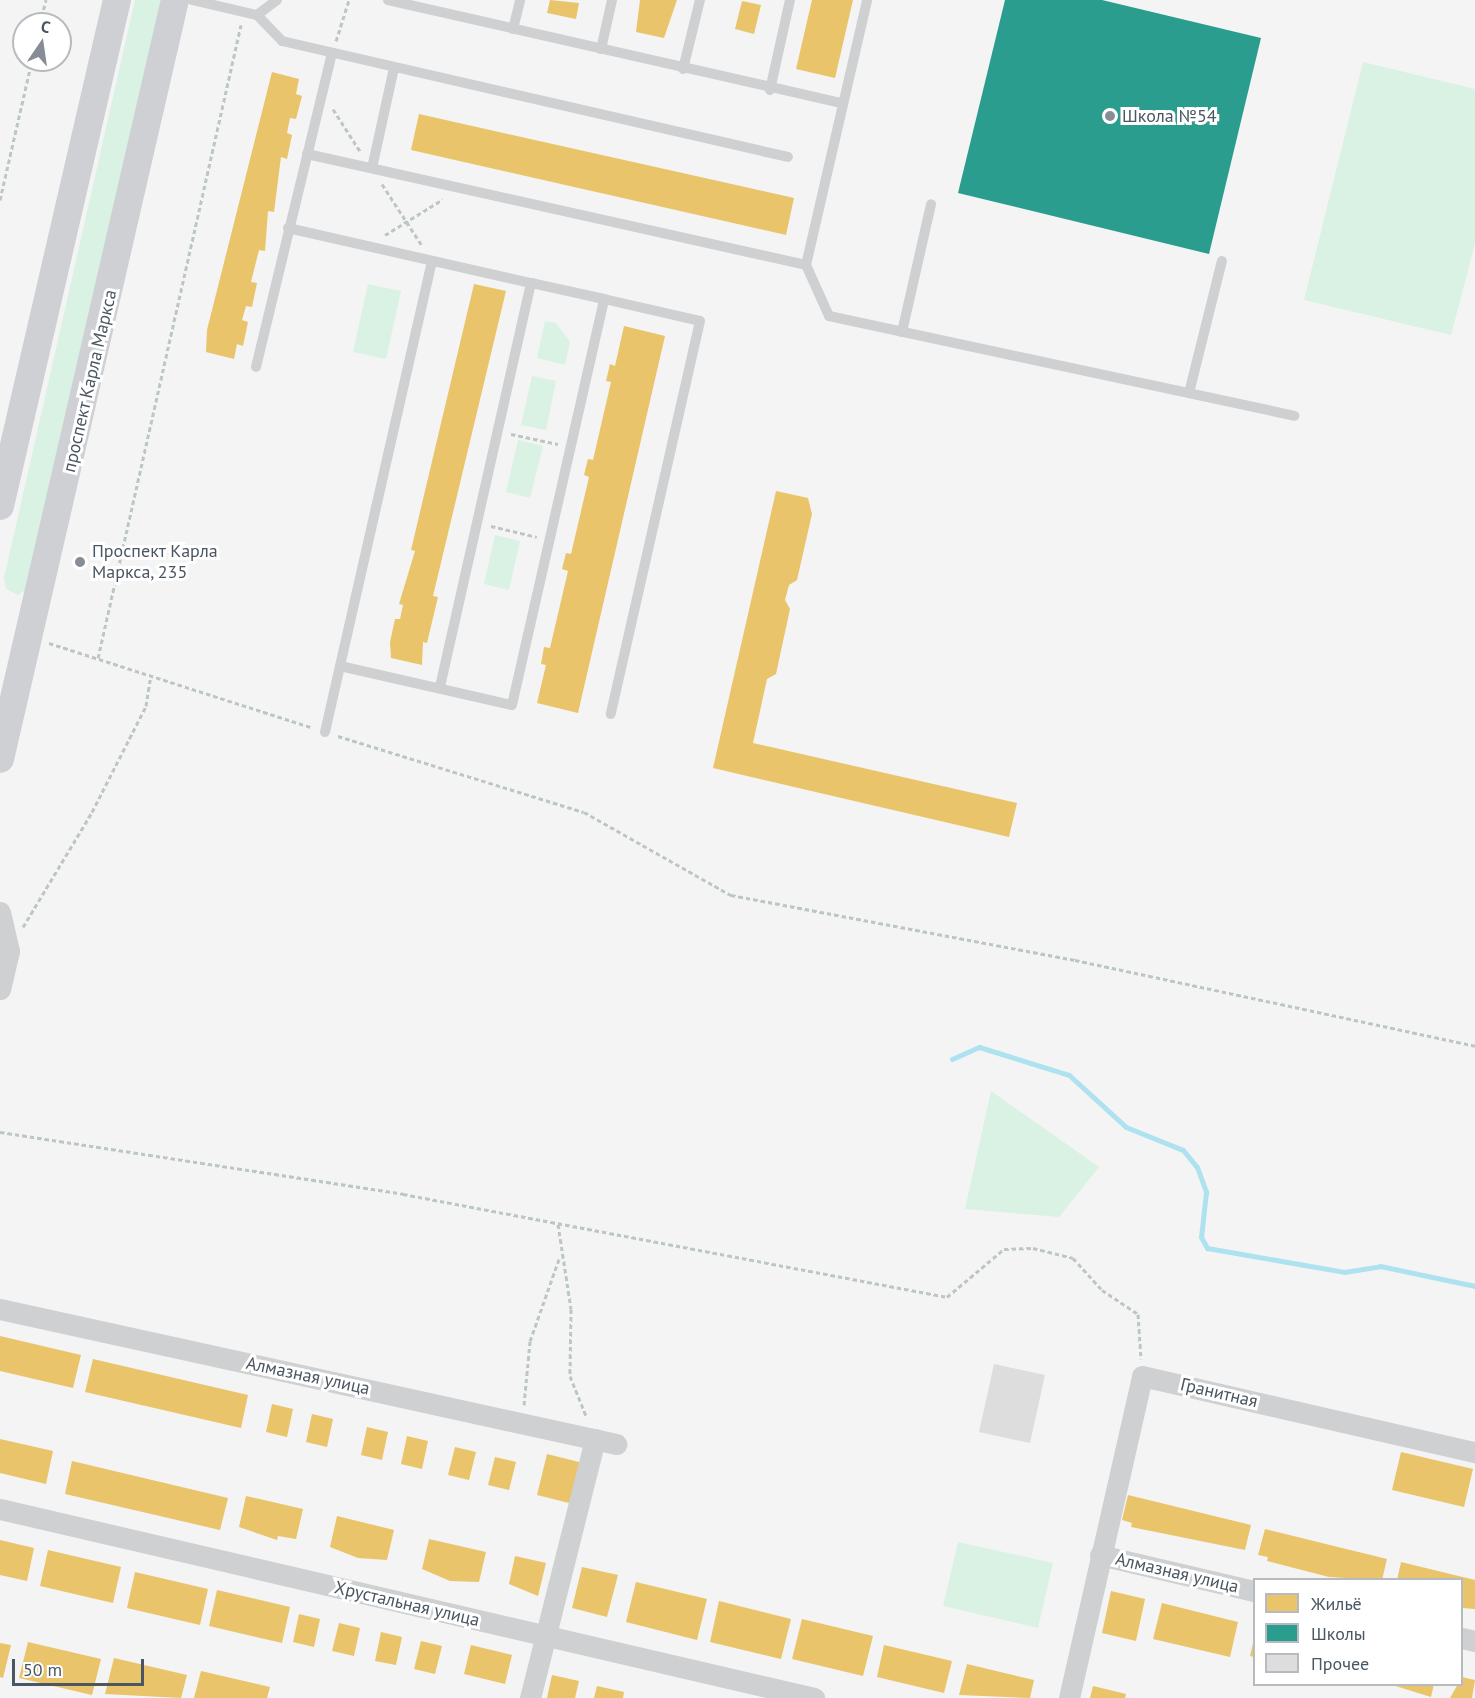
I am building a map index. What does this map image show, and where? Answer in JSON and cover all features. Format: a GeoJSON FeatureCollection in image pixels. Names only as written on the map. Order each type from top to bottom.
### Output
{"type":"FeatureCollection","features":[{"type":"Feature","properties":{"kind":"street"},"geometry":{"type":"LineString","coordinates":[[0,506],[117,0]]}},
{"type":"Feature","properties":{"kind":"street","name":"проспект Карла Маркса"},"geometry":{"type":"LineString","coordinates":[[0,759],[32,638],[175,0]]}},
{"type":"Feature","properties":{"kind":"street"},"geometry":{"type":"LineString","coordinates":[[0,912],[9,951],[0,989]]}},
{"type":"Feature","properties":{"kind":"street","name":"Алмазная улица"},"geometry":{"type":"LineString","coordinates":[[0,1309],[606,1442]]}},
{"type":"Feature","properties":{"kind":"street"},"geometry":{"type":"LineString","coordinates":[[1069,1698],[1142,1376]]}},
{"type":"Feature","properties":{"kind":"street","name":"Гранитная"},"geometry":{"type":"LineString","coordinates":[[1142,1376],[1475,1452]]}},
{"type":"Feature","properties":{"kind":"street"},"geometry":{"type":"LineString","coordinates":[[530,1698],[606,1442]]}},
{"type":"Feature","properties":{"kind":"street","name":"Хрустальная улица"},"geometry":{"type":"LineString","coordinates":[[0,1509],[814,1698]]}},
{"type":"Feature","properties":{"kind":"street","name":"Алмазная улица"},"geometry":{"type":"LineString","coordinates":[[1100,1555],[1253,1590]]}},
{"type":"Feature","properties":{"kind":"lane"},"geometry":{"type":"LineString","coordinates":[[192,0],[257,15],[282,41],[788,158]]}},
{"type":"Feature","properties":{"kind":"lane"},"geometry":{"type":"LineString","coordinates":[[257,15],[277,0]]}},
{"type":"Feature","properties":{"kind":"lane"},"geometry":{"type":"LineString","coordinates":[[388,0],[431,4],[513,29],[770,90],[841,103]]}},
{"type":"Feature","properties":{"kind":"lane"},"geometry":{"type":"LineString","coordinates":[[513,29],[520,0]]}},
{"type":"Feature","properties":{"kind":"lane"},"geometry":{"type":"LineString","coordinates":[[601,49],[612,0]]}},
{"type":"Feature","properties":{"kind":"lane"},"geometry":{"type":"LineString","coordinates":[[683,69],[700,0]]}},
{"type":"Feature","properties":{"kind":"lane"},"geometry":{"type":"LineString","coordinates":[[770,90],[790,0]]}},
{"type":"Feature","properties":{"kind":"lane"},"geometry":{"type":"LineString","coordinates":[[867,0],[841,103],[806,265],[829,316],[1294,416]]}},
{"type":"Feature","properties":{"kind":"lane"},"geometry":{"type":"LineString","coordinates":[[256,367],[332,53]]}},
{"type":"Feature","properties":{"kind":"lane"},"geometry":{"type":"LineString","coordinates":[[372,168],[394,68]]}},
{"type":"Feature","properties":{"kind":"lane"},"geometry":{"type":"LineString","coordinates":[[307,154],[806,265]]}},
{"type":"Feature","properties":{"kind":"lane"},"geometry":{"type":"LineString","coordinates":[[902,332],[931,204]]}},
{"type":"Feature","properties":{"kind":"lane"},"geometry":{"type":"LineString","coordinates":[[288,228],[700,321],[611,714]]}},
{"type":"Feature","properties":{"kind":"lane"},"geometry":{"type":"LineString","coordinates":[[325,732],[432,261]]}},
{"type":"Feature","properties":{"kind":"lane"},"geometry":{"type":"LineString","coordinates":[[1190,393],[1222,261]]}},
{"type":"Feature","properties":{"kind":"lane"},"geometry":{"type":"LineString","coordinates":[[440,688],[531,283]]}},
{"type":"Feature","properties":{"kind":"lane"},"geometry":{"type":"LineString","coordinates":[[340,666],[512,705],[604,299]]}},
{"type":"Feature","properties":{"kind":"path"},"geometry":{"type":"LineString","coordinates":[[332,53],[349,0]]}},
{"type":"Feature","properties":{"kind":"path"},"geometry":{"type":"LineString","coordinates":[[98,658],[244,12]]}},
{"type":"Feature","properties":{"kind":"path"},"geometry":{"type":"LineString","coordinates":[[0,200],[29,72]]}},
{"type":"Feature","properties":{"kind":"path"},"geometry":{"type":"LineString","coordinates":[[367,246],[460,188]]}},
{"type":"Feature","properties":{"kind":"path"},"geometry":{"type":"LineString","coordinates":[[498,431],[571,447]]}},
{"type":"Feature","properties":{"kind":"path"},"geometry":{"type":"LineString","coordinates":[[477,523],[549,540]]}},
{"type":"Feature","properties":{"kind":"path"},"geometry":{"type":"LineString","coordinates":[[32,638],[584,812],[731,896],[1074,960],[1475,1046]]}},
{"type":"Feature","properties":{"kind":"path"},"geometry":{"type":"LineString","coordinates":[[9,951],[97,801],[146,706],[151,674]]}},
{"type":"Feature","properties":{"kind":"path"},"geometry":{"type":"LineString","coordinates":[[0,1132],[558,1224],[947,1297],[1004,1249],[1033,1248],[1073,1258],[1102,1290],[1138,1314],[1142,1376]]}},
{"type":"Feature","properties":{"kind":"path"},"geometry":{"type":"LineString","coordinates":[[558,1224],[560,1255],[572,1309],[570,1376],[606,1442]]}},
{"type":"Feature","properties":{"kind":"path"},"geometry":{"type":"LineString","coordinates":[[537,1426],[524,1410],[523,1381],[560,1255]]}},
{"type":"Feature","properties":{"kind":"green space"},"geometry":{"type":"Polygon","coordinates":[[[135,0],[161,0],[25,590],[18,595],[6,589],[4,578],[135,0]]]}},
{"type":"Feature","properties":{"kind":"green space"},"geometry":{"type":"Polygon","coordinates":[[[1363,62],[1475,89],[1475,244],[1451,335],[1304,300],[1363,62]]]}},
{"type":"Feature","properties":{"kind":"green space"},"geometry":{"type":"Polygon","coordinates":[[[368,284],[401,291],[386,359],[353,352],[368,284]]]}},
{"type":"Feature","properties":{"kind":"green space"},"geometry":{"type":"Polygon","coordinates":[[[545,321],[556,323],[570,342],[565,365],[537,358],[545,321]]]}},
{"type":"Feature","properties":{"kind":"green space"},"geometry":{"type":"Polygon","coordinates":[[[532,376],[556,381],[546,430],[521,425],[532,376]]]}},
{"type":"Feature","properties":{"kind":"green space"},"geometry":{"type":"Polygon","coordinates":[[[518,440],[543,446],[530,498],[506,492],[518,440]]]}},
{"type":"Feature","properties":{"kind":"green space"},"geometry":{"type":"Polygon","coordinates":[[[495,535],[520,541],[509,590],[484,584],[495,535]]]}},
{"type":"Feature","properties":{"kind":"green space"},"geometry":{"type":"Polygon","coordinates":[[[991,1091],[1099,1167],[1059,1217],[965,1209],[991,1091]]]}},
{"type":"Feature","properties":{"kind":"green space"},"geometry":{"type":"Polygon","coordinates":[[[958,1542],[1053,1563],[1038,1628],[943,1606],[958,1542]]]}},
{"type":"Feature","properties":{"kind":"building: Жильё"},"geometry":{"type":"Polygon","coordinates":[[[550,0],[579,3],[576,19],[547,13],[550,0]]]}},
{"type":"Feature","properties":{"kind":"building: Жильё"},"geometry":{"type":"Polygon","coordinates":[[[640,0],[677,0],[664,38],[636,32],[640,0]]]}},
{"type":"Feature","properties":{"kind":"building: Жильё"},"geometry":{"type":"Polygon","coordinates":[[[812,0],[853,0],[835,78],[796,69],[812,0]]]}},
{"type":"Feature","properties":{"kind":"building: Жильё"},"geometry":{"type":"Polygon","coordinates":[[[742,1],[761,5],[754,34],[735,29],[742,1]]]}},
{"type":"Feature","properties":{"kind":"building: Жильё"},"geometry":{"type":"Polygon","coordinates":[[[272,72],[299,79],[296,94],[302,96],[296,119],[290,118],[287,133],[292,135],[287,159],[281,157],[274,212],[268,211],[265,251],[259,250],[251,282],[257,283],[252,307],[246,306],[242,320],[248,322],[243,346],[237,344],[234,359],[206,352],[207,330],[272,72]]]}},
{"type":"Feature","properties":{"kind":"building: Жильё"},"geometry":{"type":"Polygon","coordinates":[[[419,114],[794,198],[786,235],[411,150],[419,114]]]}},
{"type":"Feature","properties":{"kind":"building: Жильё"},"geometry":{"type":"Polygon","coordinates":[[[474,284],[506,291],[433,596],[438,597],[427,643],[423,642],[422,665],[391,658],[390,642],[395,619],[400,619],[403,605],[399,604],[415,551],[411,550],[474,284]]]}},
{"type":"Feature","properties":{"kind":"building: Жильё"},"geometry":{"type":"Polygon","coordinates":[[[624,326],[665,336],[578,713],[537,703],[546,665],[541,664],[544,647],[550,648],[568,571],[562,569],[566,553],[571,554],[589,477],[584,475],[588,459],[593,460],[611,382],[606,381],[610,364],[615,366],[624,326]]]}},
{"type":"Feature","properties":{"kind":"building: Жильё"},"geometry":{"type":"Polygon","coordinates":[[[776,491],[808,498],[812,514],[797,580],[789,585],[785,600],[790,609],[776,674],[767,679],[753,743],[1017,803],[1009,837],[713,768],[776,491]]]}},
{"type":"Feature","properties":{"kind":"building: Жильё"},"geometry":{"type":"Polygon","coordinates":[[[0,1336],[81,1355],[73,1388],[0,1371],[0,1336]]]}},
{"type":"Feature","properties":{"kind":"building: Жильё"},"geometry":{"type":"Polygon","coordinates":[[[93,1359],[248,1395],[241,1428],[85,1392],[93,1359]]]}},
{"type":"Feature","properties":{"kind":"building: Жильё"},"geometry":{"type":"Polygon","coordinates":[[[272,1404],[293,1409],[287,1437],[266,1432],[272,1404]]]}},
{"type":"Feature","properties":{"kind":"building: Жильё"},"geometry":{"type":"Polygon","coordinates":[[[312,1414],[333,1419],[327,1447],[306,1442],[312,1414]]]}},
{"type":"Feature","properties":{"kind":"building: Жильё"},"geometry":{"type":"Polygon","coordinates":[[[367,1427],[388,1432],[382,1460],[361,1455],[367,1427]]]}},
{"type":"Feature","properties":{"kind":"building: Жильё"},"geometry":{"type":"Polygon","coordinates":[[[407,1436],[428,1441],[422,1469],[401,1464],[407,1436]]]}},
{"type":"Feature","properties":{"kind":"building: Жильё"},"geometry":{"type":"Polygon","coordinates":[[[0,1439],[53,1451],[46,1484],[0,1473],[0,1439]]]}},
{"type":"Feature","properties":{"kind":"building: Жильё"},"geometry":{"type":"Polygon","coordinates":[[[455,1447],[476,1452],[469,1480],[448,1475],[455,1447]]]}},
{"type":"Feature","properties":{"kind":"building: Жильё"},"geometry":{"type":"Polygon","coordinates":[[[1401,1452],[1473,1469],[1464,1507],[1392,1490],[1401,1452]]]}},
{"type":"Feature","properties":{"kind":"building: Жильё"},"geometry":{"type":"Polygon","coordinates":[[[547,1454],[583,1463],[573,1504],[537,1495],[547,1454]]]}},
{"type":"Feature","properties":{"kind":"building: Жильё"},"geometry":{"type":"Polygon","coordinates":[[[495,1457],[516,1462],[509,1490],[488,1485],[495,1457]]]}},
{"type":"Feature","properties":{"kind":"building: Жильё"},"geometry":{"type":"Polygon","coordinates":[[[72,1461],[228,1498],[220,1530],[65,1494],[72,1461]]]}},
{"type":"Feature","properties":{"kind":"building: Жильё"},"geometry":{"type":"Polygon","coordinates":[[[1128,1495],[1251,1525],[1245,1550],[1131,1527],[1132,1523],[1122,1520],[1128,1495]]]}},
{"type":"Feature","properties":{"kind":"building: Жильё"},"geometry":{"type":"Polygon","coordinates":[[[246,1496],[303,1509],[296,1539],[278,1536],[277,1540],[239,1527],[246,1496]]]}},
{"type":"Feature","properties":{"kind":"building: Жильё"},"geometry":{"type":"Polygon","coordinates":[[[337,1516],[394,1530],[387,1560],[358,1558],[330,1547],[337,1516]]]}},
{"type":"Feature","properties":{"kind":"building: Жильё"},"geometry":{"type":"Polygon","coordinates":[[[1265,1529],[1387,1559],[1382,1578],[1347,1578],[1329,1577],[1267,1561],[1268,1557],[1258,1555],[1265,1529]]]}},
{"type":"Feature","properties":{"kind":"building: Жильё"},"geometry":{"type":"Polygon","coordinates":[[[429,1539],[486,1552],[479,1582],[450,1581],[422,1569],[429,1539]]]}},
{"type":"Feature","properties":{"kind":"building: Жильё"},"geometry":{"type":"Polygon","coordinates":[[[0,1540],[34,1548],[27,1581],[0,1575],[0,1540]]]}},
{"type":"Feature","properties":{"kind":"building: Жильё"},"geometry":{"type":"Polygon","coordinates":[[[48,1550],[121,1567],[113,1603],[40,1586],[48,1550]]]}},
{"type":"Feature","properties":{"kind":"building: Жильё"},"geometry":{"type":"Polygon","coordinates":[[[515,1556],[546,1563],[538,1596],[509,1584],[515,1556]]]}},
{"type":"Feature","properties":{"kind":"building: Жильё"},"geometry":{"type":"Polygon","coordinates":[[[1401,1562],[1475,1580],[1475,1609],[1463,1608],[1463,1578],[1397,1578],[1401,1562]]]}},
{"type":"Feature","properties":{"kind":"building: Жильё"},"geometry":{"type":"Polygon","coordinates":[[[582,1567],[618,1575],[607,1617],[572,1608],[582,1567]]]}},
{"type":"Feature","properties":{"kind":"building: Жильё"},"geometry":{"type":"Polygon","coordinates":[[[135,1572],[208,1589],[200,1625],[127,1608],[135,1572]]]}},
{"type":"Feature","properties":{"kind":"building: Жильё"},"geometry":{"type":"Polygon","coordinates":[[[636,1582],[707,1599],[697,1640],[626,1622],[636,1582]]]}},
{"type":"Feature","properties":{"kind":"building: Жильё"},"geometry":{"type":"Polygon","coordinates":[[[217,1590],[290,1607],[282,1643],[209,1626],[217,1590]]]}},
{"type":"Feature","properties":{"kind":"building: Жильё"},"geometry":{"type":"Polygon","coordinates":[[[1111,1591],[1145,1599],[1136,1641],[1102,1633],[1111,1591]]]}},
{"type":"Feature","properties":{"kind":"building: Жильё"},"geometry":{"type":"Polygon","coordinates":[[[719,1601],[791,1619],[781,1659],[710,1642],[719,1601]]]}},
{"type":"Feature","properties":{"kind":"building: Жильё"},"geometry":{"type":"Polygon","coordinates":[[[1162,1603],[1238,1622],[1230,1657],[1153,1639],[1162,1603]]]}},
{"type":"Feature","properties":{"kind":"building: Жильё"},"geometry":{"type":"Polygon","coordinates":[[[299,1614],[320,1619],[314,1647],[293,1642],[299,1614]]]}},
{"type":"Feature","properties":{"kind":"building: Жильё"},"geometry":{"type":"Polygon","coordinates":[[[802,1619],[873,1636],[863,1676],[792,1659],[802,1619]]]}},
{"type":"Feature","properties":{"kind":"building: Жильё"},"geometry":{"type":"Polygon","coordinates":[[[339,1623],[360,1628],[354,1656],[332,1651],[339,1623]]]}},
{"type":"Feature","properties":{"kind":"building: Жильё"},"geometry":{"type":"Polygon","coordinates":[[[381,1632],[402,1637],[396,1665],[375,1661],[381,1632]]]}},
{"type":"Feature","properties":{"kind":"building: Жильё"},"geometry":{"type":"Polygon","coordinates":[[[421,1641],[442,1646],[435,1674],[414,1669],[421,1641]]]}},
{"type":"Feature","properties":{"kind":"building: Жильё"},"geometry":{"type":"Polygon","coordinates":[[[28,1642],[101,1659],[92,1695],[19,1678],[28,1642]]]}},
{"type":"Feature","properties":{"kind":"building: Жильё"},"geometry":{"type":"Polygon","coordinates":[[[0,1643],[11,1645],[3,1678],[0,1677],[0,1643]]]}},
{"type":"Feature","properties":{"kind":"building: Жильё"},"geometry":{"type":"Polygon","coordinates":[[[471,1645],[512,1655],[505,1684],[464,1674],[471,1645]]]}},
{"type":"Feature","properties":{"kind":"building: Жильё"},"geometry":{"type":"Polygon","coordinates":[[[884,1645],[952,1661],[944,1693],[877,1677],[884,1645]]]}},
{"type":"Feature","properties":{"kind":"building: Жильё"},"geometry":{"type":"Polygon","coordinates":[[[114,1658],[187,1675],[181,1698],[105,1694],[114,1658]]]}},
{"type":"Feature","properties":{"kind":"building: Жильё"},"geometry":{"type":"Polygon","coordinates":[[[967,1664],[1034,1680],[1030,1698],[959,1695],[967,1664]]]}},
{"type":"Feature","properties":{"kind":"building: Жильё"},"geometry":{"type":"Polygon","coordinates":[[[201,1671],[270,1687],[267,1698],[194,1698],[201,1671]]]}},
{"type":"Feature","properties":{"kind":"building: Жильё"},"geometry":{"type":"Polygon","coordinates":[[[552,1675],[579,1681],[575,1698],[547,1698],[552,1675]]]}},
{"type":"Feature","properties":{"kind":"building: Жильё"},"geometry":{"type":"Polygon","coordinates":[[[1463,1677],[1475,1680],[1472,1698],[1450,1698],[1457,1686],[1463,1686],[1463,1677]]]}},
{"type":"Feature","properties":{"kind":"building: Жильё"},"geometry":{"type":"Polygon","coordinates":[[[597,1686],[624,1692],[623,1698],[594,1698],[597,1686]]]}},
{"type":"Feature","properties":{"kind":"building: Жильё"},"geometry":{"type":"Polygon","coordinates":[[[1093,1686],[1126,1694],[1125,1698],[1090,1698],[1093,1686]]]}},
{"type":"Feature","properties":{"kind":"building: Жильё"},"geometry":{"type":"Polygon","coordinates":[[[1395,1686],[1434,1686],[1431,1697],[1395,1686]]]}},
{"type":"Feature","properties":{"kind":"building: Школы","name":"Школа №54"},"geometry":{"type":"Polygon","coordinates":[[[1005,0],[1102,0],[1261,38],[1209,254],[958,193],[1005,0]]]}},
{"type":"Feature","properties":{"kind":"building: Прочее"},"geometry":{"type":"Polygon","coordinates":[[[994,1364],[1045,1375],[1030,1443],[979,1432],[994,1364]]]}},
{"type":"Feature","properties":{"kind":"waterway"},"geometry":{"type":"LineString","coordinates":[[952,1059],[979,1047],[1069,1075],[1126,1127],[1183,1150],[1197,1167],[1206,1192],[1201,1237],[1207,1248],[1344,1272],[1380,1266],[1475,1286]]}},
{"type":"Feature","properties":{"kind":"place","name":"Школа №54"},"geometry":{"type":"Point","coordinates":[1110,116]}},
{"type":"Feature","properties":{"kind":"place","name":"Проспект Карла Маркса, 235"},"geometry":{"type":"Point","coordinates":[80,562]}}]}
